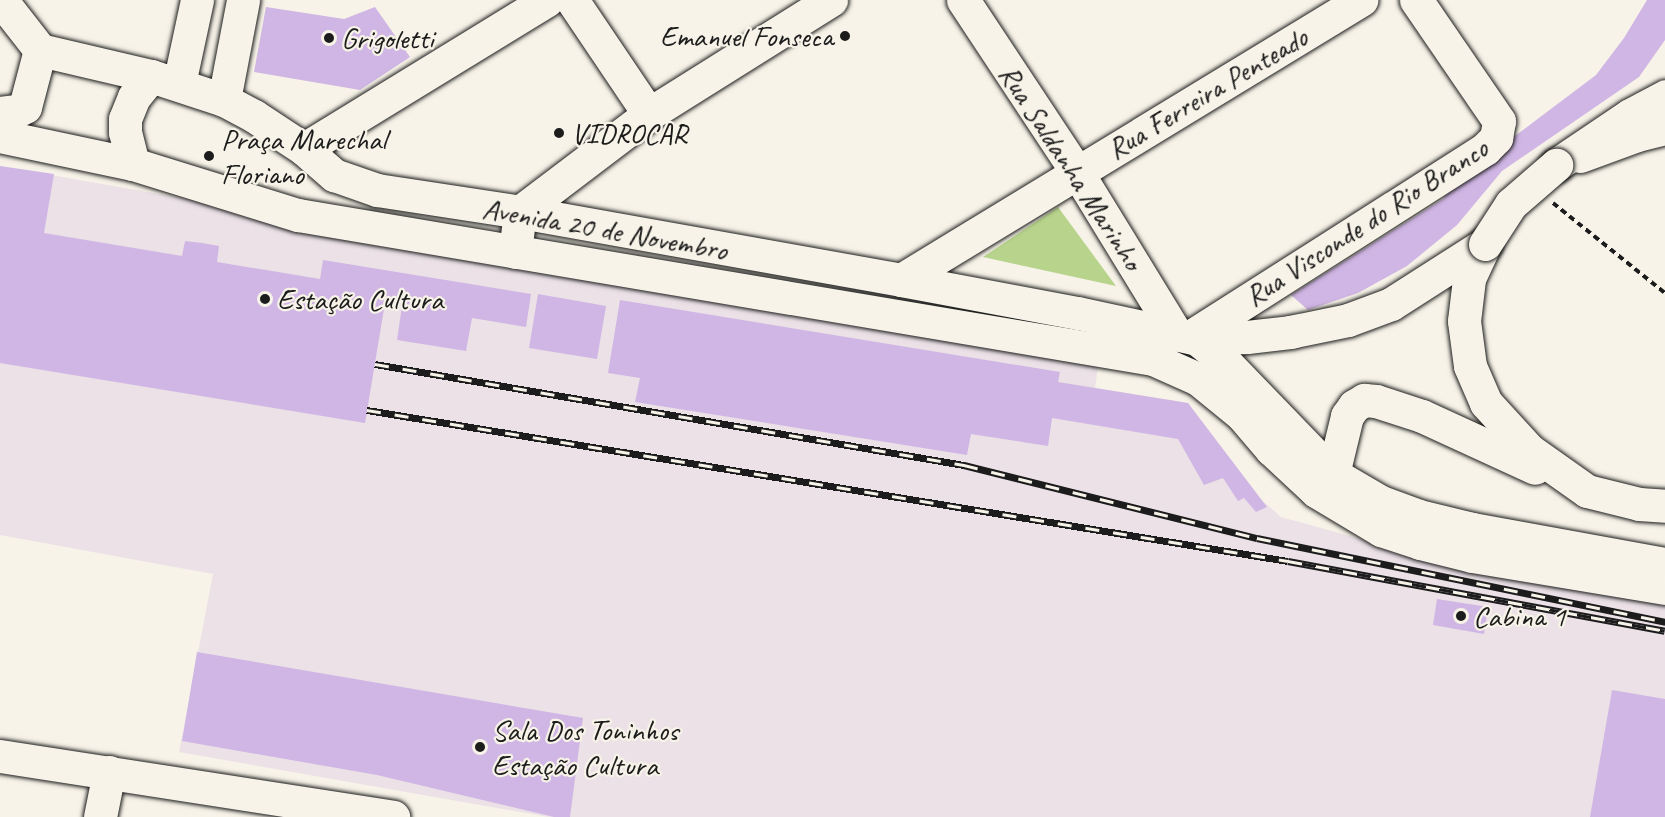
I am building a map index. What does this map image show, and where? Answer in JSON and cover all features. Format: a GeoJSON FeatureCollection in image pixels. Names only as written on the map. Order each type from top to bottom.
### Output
{"type":"FeatureCollection","features":[{"type":"Feature","properties":{"kind":"main road"},"geometry":{"type":"LineString","coordinates":[[0,113],[17,111],[25,107],[40,50],[1,0]]}},
{"type":"Feature","properties":{"kind":"main road"},"geometry":{"type":"LineString","coordinates":[[133,164],[125,132],[125,119],[134,97],[165,80],[198,0]]}},
{"type":"Feature","properties":{"kind":"main road"},"geometry":{"type":"LineString","coordinates":[[224,100],[243,0]]}},
{"type":"Feature","properties":{"kind":"main road"},"geometry":{"type":"LineString","coordinates":[[304,149],[548,0]]}},
{"type":"Feature","properties":{"kind":"main road"},"geometry":{"type":"LineString","coordinates":[[572,0],[649,114]]}},
{"type":"Feature","properties":{"kind":"main road"},"geometry":{"type":"LineString","coordinates":[[515,252],[520,212],[649,114],[831,0]]}},
{"type":"Feature","properties":{"kind":"main road","name":"Rua Saldanha Marinho"},"geometry":{"type":"LineString","coordinates":[[963,0],[1188,337]]}},
{"type":"Feature","properties":{"kind":"main road","name":"Rua Ferreira Penteado"},"geometry":{"type":"LineString","coordinates":[[901,280],[1361,0]]}},
{"type":"Feature","properties":{"kind":"main road","name":"Rua Visconde do Rio Branco"},"geometry":{"type":"LineString","coordinates":[[1188,337],[1485,148],[1496,138],[1499,121],[1416,0]]}},
{"type":"Feature","properties":{"kind":"main road","name":"Avenida 20 de Novembro"},"geometry":{"type":"LineString","coordinates":[[40,50],[165,80],[224,100],[254,116],[304,149],[334,175],[377,190],[520,212],[901,280],[1077,313],[1188,337]]}},
{"type":"Feature","properties":{"kind":"main road"},"geometry":{"type":"LineString","coordinates":[[1587,491],[1529,450],[1508,430],[1486,403],[1474,375],[1464,321],[1469,279],[1485,244],[1511,204],[1556,165],[1630,115],[1665,96]]}},
{"type":"Feature","properties":{"kind":"main road"},"geometry":{"type":"LineString","coordinates":[[1556,165],[1637,135],[1665,128]]}},
{"type":"Feature","properties":{"kind":"main road","name":"Avenida 20 de Novembro"},"geometry":{"type":"LineString","coordinates":[[0,136],[133,164],[298,215],[1124,352],[1172,366],[1198,379],[1242,415],[1271,449],[1316,491],[1381,530],[1472,556],[1665,588]]}},
{"type":"Feature","properties":{"kind":"main road"},"geometry":{"type":"LineString","coordinates":[[1188,337],[1258,336],[1348,320],[1391,304],[1485,244]]}},
{"type":"Feature","properties":{"kind":"main road"},"geometry":{"type":"LineString","coordinates":[[1188,337],[1225,362],[1333,474],[1381,502],[1419,516],[1472,530],[1665,564]]}},
{"type":"Feature","properties":{"kind":"main road"},"geometry":{"type":"LineString","coordinates":[[1333,474],[1343,425],[1354,406],[1364,400],[1376,400],[1422,416],[1587,491],[1639,504],[1665,506]]}},
{"type":"Feature","properties":{"kind":"main road"},"geometry":{"type":"LineString","coordinates":[[0,756],[109,772],[339,813],[393,817]]}},
{"type":"Feature","properties":{"kind":"main road"},"geometry":{"type":"LineString","coordinates":[[100,817],[109,772]]}},
{"type":"Feature","properties":{"kind":"path"},"geometry":{"type":"LineString","coordinates":[[1546,197],[1665,293]]}},
{"type":"Feature","properties":{"kind":"shaded area"},"geometry":{"type":"Polygon","coordinates":[[[0,166],[1099,359],[1095,388],[1188,403],[1256,495],[1281,517],[1415,554],[1665,600],[1665,817],[549,817],[179,752],[213,574],[0,535],[0,166]]]}},
{"type":"Feature","properties":{"kind":"green space"},"geometry":{"type":"Polygon","coordinates":[[[1058,207],[1116,286],[983,257],[1058,207]]]}},
{"type":"Feature","properties":{"kind":"building"},"geometry":{"type":"Polygon","coordinates":[[[1647,0],[1665,0],[1665,40],[1639,77],[1502,171],[1457,225],[1407,266],[1358,293],[1308,310],[1291,295],[1443,199],[1459,178],[1596,75],[1624,38],[1647,0]]]}},
{"type":"Feature","properties":{"kind":"building","name":"Grigoletti"},"geometry":{"type":"Polygon","coordinates":[[[266,7],[344,19],[375,7],[410,57],[360,90],[254,72],[266,7]]]}},
{"type":"Feature","properties":{"kind":"building","name":"Estação Cultura"},"geometry":{"type":"Polygon","coordinates":[[[0,166],[54,174],[44,233],[182,256],[185,241],[202,243],[219,246],[217,262],[320,279],[323,260],[531,294],[526,327],[472,318],[466,351],[397,340],[402,306],[385,303],[365,423],[0,363],[0,166]]]}},
{"type":"Feature","properties":{"kind":"building"},"geometry":{"type":"Polygon","coordinates":[[[538,294],[606,306],[597,359],[529,348],[538,294]]]}},
{"type":"Feature","properties":{"kind":"building"},"geometry":{"type":"Polygon","coordinates":[[[620,300],[1060,372],[1058,382],[1188,403],[1267,507],[1256,512],[1244,498],[1238,501],[1223,478],[1204,485],[1178,439],[1052,418],[1048,446],[971,434],[967,455],[635,402],[640,378],[608,373],[620,300]]]}},
{"type":"Feature","properties":{"kind":"building","name":"Cabina 1"},"geometry":{"type":"Polygon","coordinates":[[[1437,599],[1488,607],[1484,634],[1433,625],[1437,599]]]}},
{"type":"Feature","properties":{"kind":"building"},"geometry":{"type":"Polygon","coordinates":[[[197,652],[583,718],[570,817],[554,817],[377,775],[182,741],[197,652]]]}},
{"type":"Feature","properties":{"kind":"building"},"geometry":{"type":"Polygon","coordinates":[[[1612,690],[1665,699],[1665,817],[1590,817],[1612,690]]]}},
{"type":"Feature","properties":{"kind":"railway"},"geometry":{"type":"LineString","coordinates":[[375,364],[964,465],[1257,538],[1665,622]]}},
{"type":"Feature","properties":{"kind":"railway"},"geometry":{"type":"LineString","coordinates":[[367,410],[1288,561],[1665,631]]}},
{"type":"Feature","properties":{"kind":"place","name":"Emanuel Fonseca"},"geometry":{"type":"Point","coordinates":[845,36]}},
{"type":"Feature","properties":{"kind":"place","name":"Grigoletti"},"geometry":{"type":"Point","coordinates":[329,38]}},
{"type":"Feature","properties":{"kind":"place","name":"VIDROCAR"},"geometry":{"type":"Point","coordinates":[559,133]}},
{"type":"Feature","properties":{"kind":"place","name":"Praça Marechal Floriano"},"geometry":{"type":"Point","coordinates":[209,156]}},
{"type":"Feature","properties":{"kind":"place","name":"Estação Cultura"},"geometry":{"type":"Point","coordinates":[265,299]}},
{"type":"Feature","properties":{"kind":"place","name":"Cabina 1"},"geometry":{"type":"Point","coordinates":[1461,616]}},
{"type":"Feature","properties":{"kind":"place","name":"Sala Dos Toninhos Estação Cultura"},"geometry":{"type":"Point","coordinates":[480,747]}}]}
